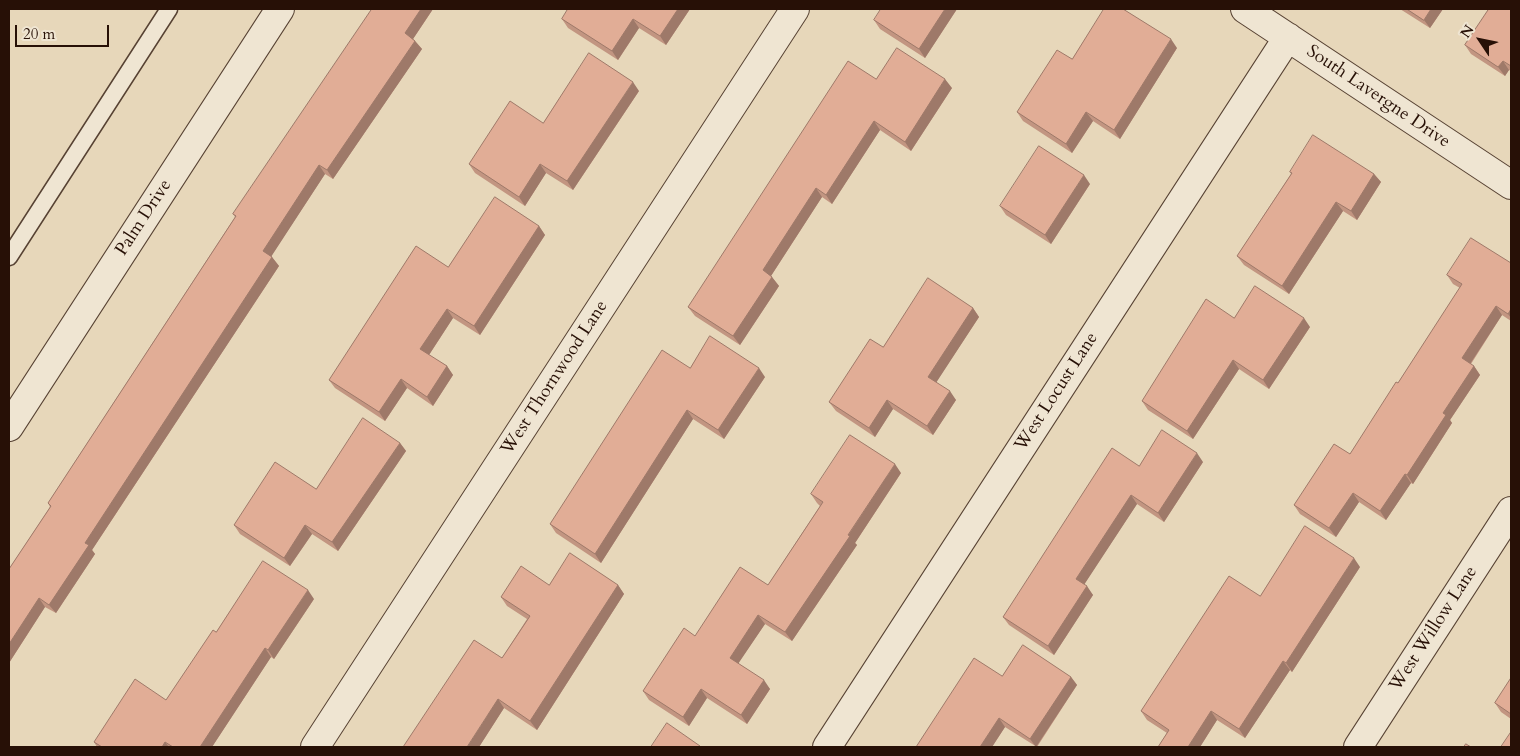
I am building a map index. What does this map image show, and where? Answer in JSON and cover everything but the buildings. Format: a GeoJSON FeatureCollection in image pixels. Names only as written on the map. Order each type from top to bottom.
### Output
{"type":"FeatureCollection","features":[{"type":"Feature","properties":{"kind":"street","name":"Palm Drive"},"geometry":{"type":"LineString","coordinates":[[9,427],[280,9]]}},
{"type":"Feature","properties":{"kind":"street","name":"West Thornwood Lane"},"geometry":{"type":"LineString","coordinates":[[315,747],[795,9]]}},
{"type":"Feature","properties":{"kind":"street","name":"South Lavergne Drive"},"geometry":{"type":"LineString","coordinates":[[1245,9],[1511,185]]}},
{"type":"Feature","properties":{"kind":"street","name":"West Locust Lane"},"geometry":{"type":"LineString","coordinates":[[827,747],[1288,37]]}},
{"type":"Feature","properties":{"kind":"street","name":"West Willow Lane"},"geometry":{"type":"LineString","coordinates":[[1358,747],[1511,511]]}},
{"type":"Feature","properties":{"kind":"lane"},"geometry":{"type":"LineString","coordinates":[[9,257],[169,9]]}}]}
